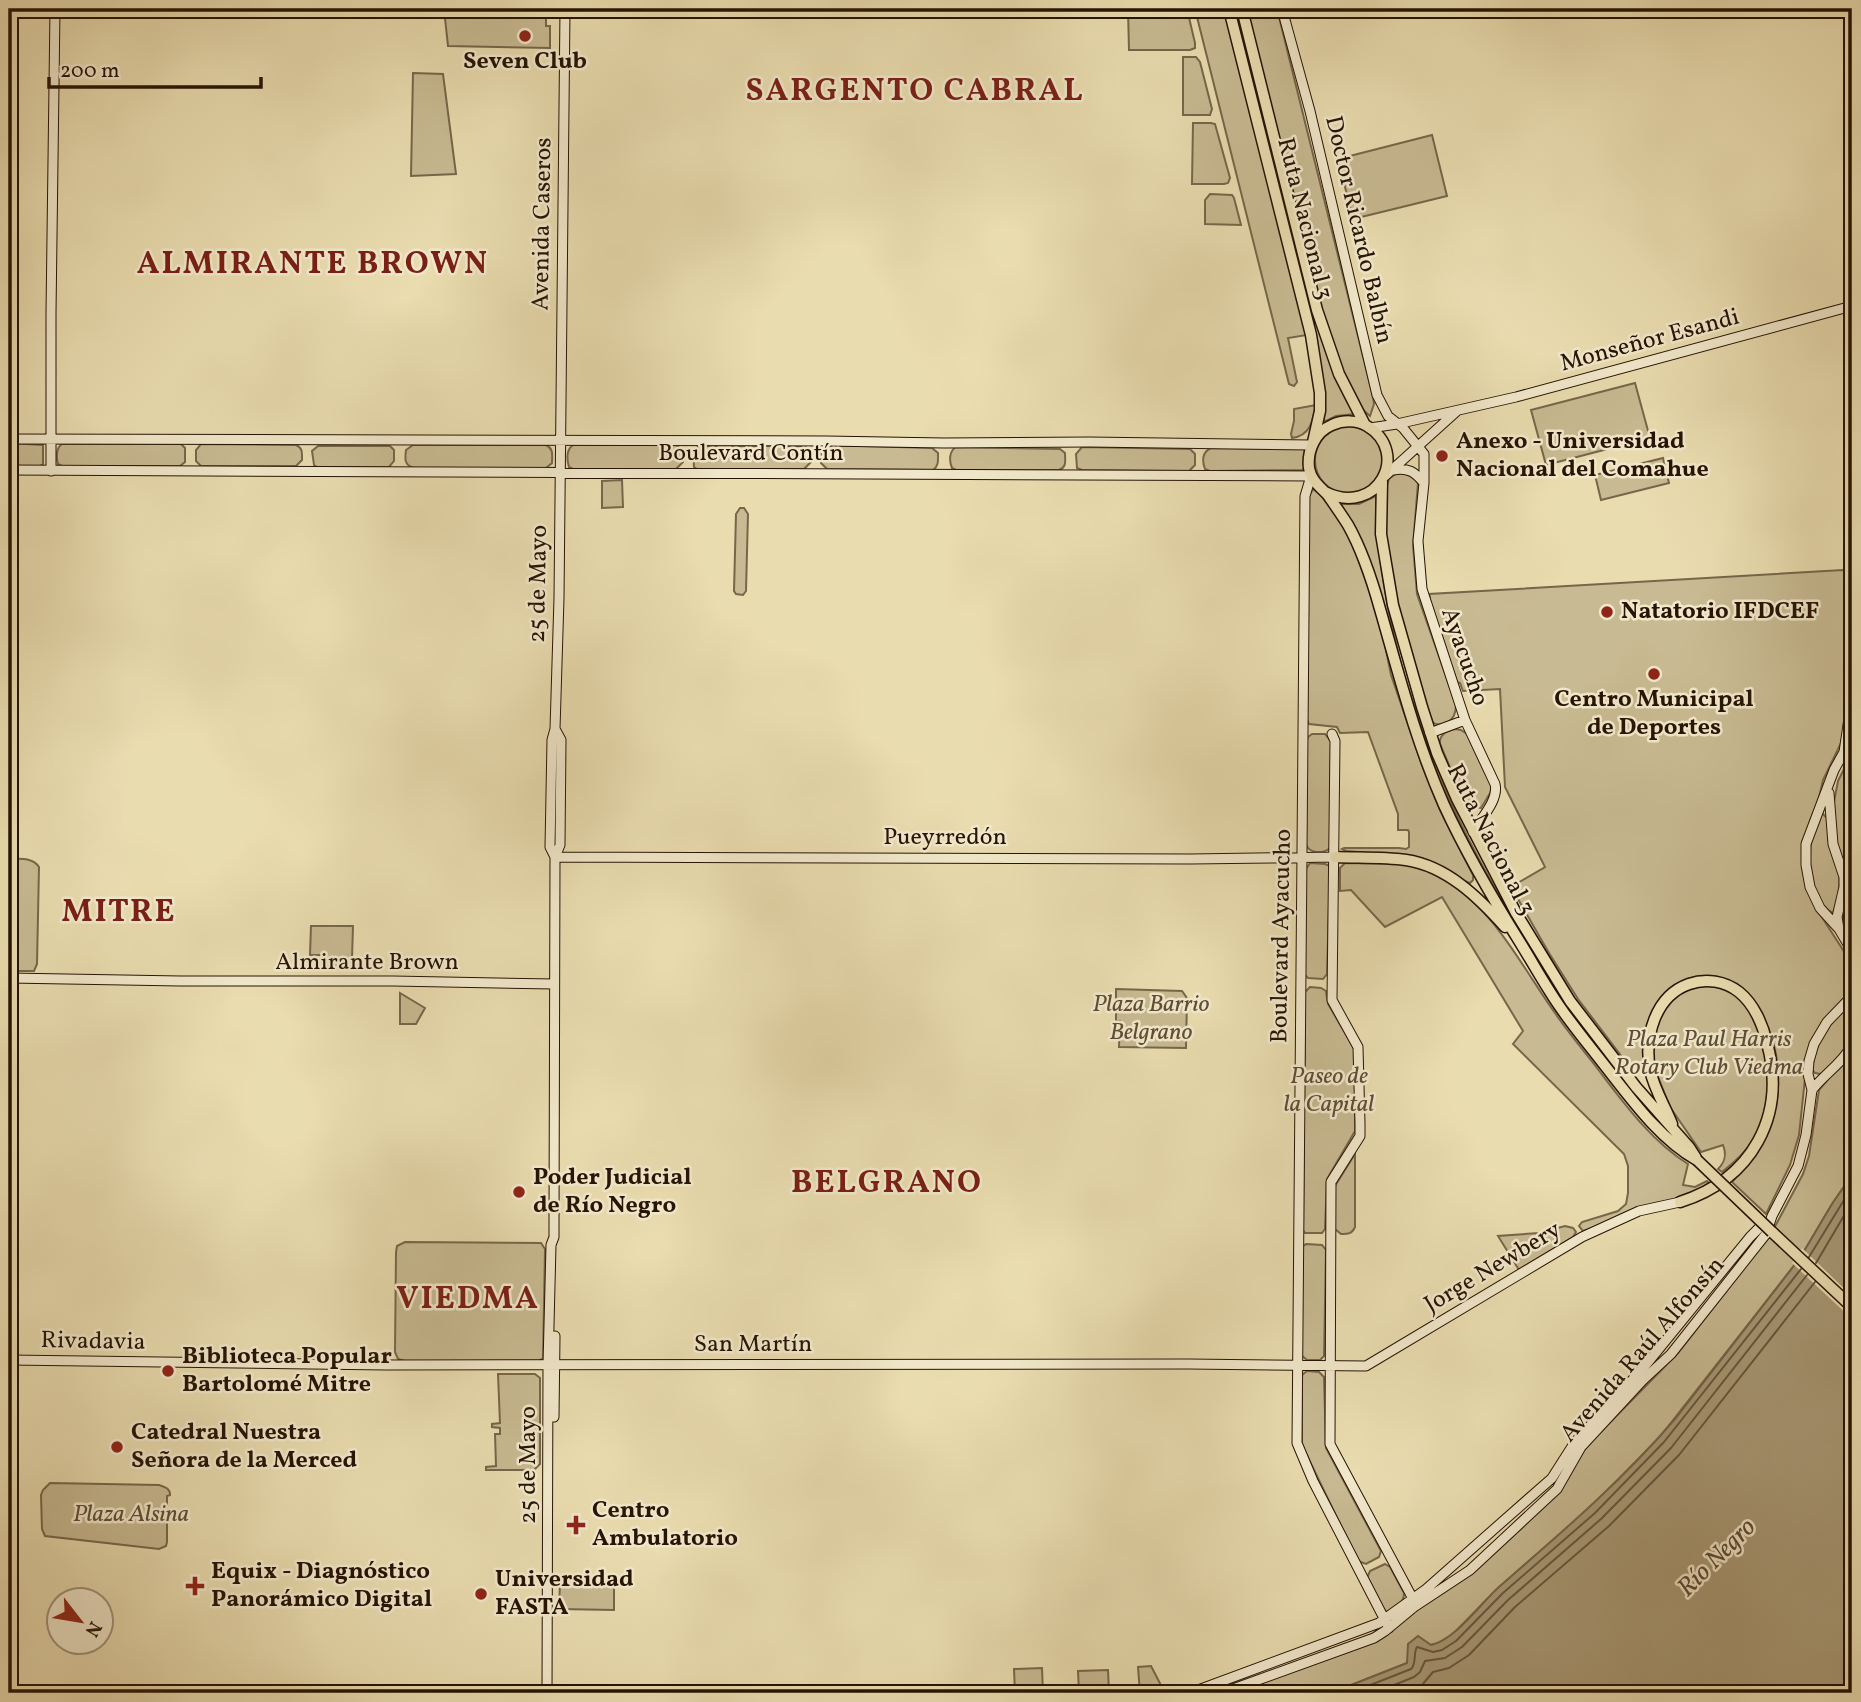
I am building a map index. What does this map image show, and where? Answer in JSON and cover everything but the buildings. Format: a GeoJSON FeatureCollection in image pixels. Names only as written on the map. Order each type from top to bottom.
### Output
{"type":"FeatureCollection","features":[{"type":"Feature","properties":{"kind":"highway","name":"Ruta Nacional 3"},"geometry":{"type":"LineString","coordinates":[[1229,9],[1311,335],[1320,393],[1320,411],[1312,443]]}},
{"type":"Feature","properties":{"kind":"highway","name":"Ruta Nacional 3"},"geometry":{"type":"LineString","coordinates":[[1242,9],[1317,310],[1339,374],[1368,426],[1385,448],[1387,460],[1381,534],[1393,604],[1430,733],[1452,788],[1516,913],[1570,1001],[1636,1087],[1689,1147],[1697,1160],[1852,1307]]}},
{"type":"Feature","properties":{"kind":"highway"},"geometry":{"type":"LineString","coordinates":[[1311,476],[1309,458],[1312,443],[1327,427],[1337,422],[1349,421],[1368,426]]}},
{"type":"Feature","properties":{"kind":"highway","name":"Ruta Nacional 3"},"geometry":{"type":"LineString","coordinates":[[1311,476],[1348,526],[1370,576],[1426,760],[1445,806],[1479,873],[1561,1008],[1628,1095],[1666,1137],[1684,1153],[1697,1160]]}},
{"type":"Feature","properties":{"kind":"highway"},"geometry":{"type":"LineString","coordinates":[[1325,492],[1336,498],[1360,498],[1371,492],[1386,476]]}},
{"type":"Feature","properties":{"kind":"highway"},"geometry":{"type":"LineString","coordinates":[[1335,857],[1408,860],[1438,871],[1465,887],[1522,946]]}},
{"type":"Feature","properties":{"kind":"highway"},"geometry":{"type":"LineString","coordinates":[[1674,1130],[1651,1070],[1650,1034],[1663,1003],[1677,990],[1700,982],[1716,981],[1742,994],[1752,1006],[1765,1033],[1773,1075],[1771,1111],[1760,1140],[1750,1156],[1708,1191],[1680,1202]]}},
{"type":"Feature","properties":{"kind":"main road"},"geometry":{"type":"LineString","coordinates":[[51,471],[55,9]]}},
{"type":"Feature","properties":{"kind":"main road","name":"Avenida Caseros"},"geometry":{"type":"LineString","coordinates":[[560,440],[565,9]]}},
{"type":"Feature","properties":{"kind":"main road","name":"Doctor Ricardo Balbín"},"geometry":{"type":"LineString","coordinates":[[1282,9],[1310,111],[1377,395],[1384,410],[1419,446]]}},
{"type":"Feature","properties":{"kind":"main road","name":"Monseñor Esandi"},"geometry":{"type":"LineString","coordinates":[[1368,426],[1397,424],[1457,411],[1852,306]]}},
{"type":"Feature","properties":{"kind":"main road","name":"Monseñor Esandi"},"geometry":{"type":"LineString","coordinates":[[1386,476],[1457,411]]}},
{"type":"Feature","properties":{"kind":"main road","name":"Boulevard Contín"},"geometry":{"type":"LineString","coordinates":[[9,439],[1312,443]]}},
{"type":"Feature","properties":{"kind":"main road","name":"25 de Mayo"},"geometry":{"type":"LineString","coordinates":[[547,1693],[551,1365],[556,1245],[555,857],[550,847],[559,598],[560,440]]}},
{"type":"Feature","properties":{"kind":"main road","name":"Ayacucho"},"geometry":{"type":"LineString","coordinates":[[1419,446],[1424,454],[1418,541],[1422,589],[1465,720],[1496,791],[1494,799],[1473,832]]}},
{"type":"Feature","properties":{"kind":"main road"},"geometry":{"type":"LineString","coordinates":[[1386,476],[1408,469],[1424,483]]}},
{"type":"Feature","properties":{"kind":"main road","name":"Boulevard Contín"},"geometry":{"type":"LineString","coordinates":[[9,470],[1311,476]]}},
{"type":"Feature","properties":{"kind":"main road","name":"Boulevard Ayacucho"},"geometry":{"type":"LineString","coordinates":[[1311,476],[1305,496],[1297,1443],[1313,1482],[1387,1624]]}},
{"type":"Feature","properties":{"kind":"main road"},"geometry":{"type":"LineString","coordinates":[[1844,752],[1852,698]]}},
{"type":"Feature","properties":{"kind":"main road"},"geometry":{"type":"LineString","coordinates":[[1430,733],[1465,720]]}},
{"type":"Feature","properties":{"kind":"main road","name":"Boulevard Ayacucho"},"geometry":{"type":"LineString","coordinates":[[1332,734],[1335,741],[1332,1000],[1358,1047],[1360,1136],[1331,1182],[1330,1444],[1413,1603]]}},
{"type":"Feature","properties":{"kind":"main road"},"geometry":{"type":"LineString","coordinates":[[1852,743],[1834,770],[1806,844],[1810,887],[1819,908],[1839,929],[1852,951]]}},
{"type":"Feature","properties":{"kind":"main road"},"geometry":{"type":"LineString","coordinates":[[1828,788],[1833,844],[1844,877],[1838,917],[1839,929]]}},
{"type":"Feature","properties":{"kind":"main road","name":"Pueyrredón"},"geometry":{"type":"LineString","coordinates":[[555,857],[1335,857]]}},
{"type":"Feature","properties":{"kind":"main road","name":"Almirante Brown"},"geometry":{"type":"LineString","coordinates":[[9,978],[554,984]]}},
{"type":"Feature","properties":{"kind":"main road","name":"Avenida Raúl Alfonsín"},"geometry":{"type":"LineString","coordinates":[[1413,1603],[1470,1570],[1557,1489],[1581,1447],[1671,1354],[1766,1234],[1798,1166],[1806,1135],[1812,1090],[1808,1070],[1814,1044],[1827,1022],[1852,996]]}},
{"type":"Feature","properties":{"kind":"main road"},"geometry":{"type":"LineString","coordinates":[[1812,1090],[1839,1064],[1852,1045]]}},
{"type":"Feature","properties":{"kind":"main road","name":"Jorge Newbery"},"geometry":{"type":"LineString","coordinates":[[1329,1366],[1366,1366],[1581,1237],[1639,1211],[1680,1202]]}},
{"type":"Feature","properties":{"kind":"main road","name":"Avenida Raúl Alfonsín"},"geometry":{"type":"LineString","coordinates":[[1413,1603],[1552,1478],[1575,1442],[1645,1366],[1750,1237],[1761,1226],[1770,1222]]}},
{"type":"Feature","properties":{"kind":"main road","name":"Rivadavia"},"geometry":{"type":"LineString","coordinates":[[9,1360],[177,1362]]}},
{"type":"Feature","properties":{"kind":"main road","name":"San Martín"},"geometry":{"type":"LineString","coordinates":[[177,1362],[1329,1366]]}},
{"type":"Feature","properties":{"kind":"main road","name":"25 de Mayo"},"geometry":{"type":"LineString","coordinates":[[551,1365],[553,1693]]}},
{"type":"Feature","properties":{"kind":"main road"},"geometry":{"type":"LineString","coordinates":[[1223,1693],[1364,1643],[1413,1603]]}},
{"type":"Feature","properties":{"kind":"main road"},"geometry":{"type":"LineString","coordinates":[[1191,1693],[1387,1624]]}},
{"type":"Feature","properties":{"kind":"green space"},"geometry":{"type":"Polygon","coordinates":[[[444,9],[546,10],[546,26],[550,26],[550,48],[448,46],[444,9]]]}},
{"type":"Feature","properties":{"kind":"green space"},"geometry":{"type":"Polygon","coordinates":[[[1128,9],[1187,9],[1195,48],[1129,50],[1128,9]]]}},
{"type":"Feature","properties":{"kind":"green space"},"geometry":{"type":"Polygon","coordinates":[[[1195,9],[1225,9],[1307,335],[1288,338],[1297,382],[1294,386],[1289,384],[1195,9]]]}},
{"type":"Feature","properties":{"kind":"green space"},"geometry":{"type":"Polygon","coordinates":[[[1246,9],[1277,9],[1373,397],[1370,416],[1362,409],[1343,373],[1322,314],[1246,9]]]}},
{"type":"Feature","properties":{"kind":"green space"},"geometry":{"type":"Polygon","coordinates":[[[1183,57],[1196,57],[1200,62],[1212,109],[1210,115],[1183,115],[1183,57]]]}},
{"type":"Feature","properties":{"kind":"green space"},"geometry":{"type":"Polygon","coordinates":[[[413,73],[443,74],[456,174],[411,176],[413,73]]]}},
{"type":"Feature","properties":{"kind":"green space"},"geometry":{"type":"Polygon","coordinates":[[[1193,123],[1215,124],[1230,178],[1228,183],[1192,184],[1193,123]]]}},
{"type":"Feature","properties":{"kind":"green space"},"geometry":{"type":"Polygon","coordinates":[[[1432,135],[1447,196],[1353,219],[1338,159],[1432,135]]]}},
{"type":"Feature","properties":{"kind":"green space"},"geometry":{"type":"Polygon","coordinates":[[[1210,194],[1232,195],[1241,225],[1205,224],[1205,200],[1210,194]]]}},
{"type":"Feature","properties":{"kind":"green space"},"geometry":{"type":"Polygon","coordinates":[[[1313,317],[1315,319],[1355,414],[1323,420],[1313,317]]]}},
{"type":"Feature","properties":{"kind":"green space"},"geometry":{"type":"Polygon","coordinates":[[[1635,383],[1650,438],[1546,465],[1531,410],[1635,383]]]}},
{"type":"Feature","properties":{"kind":"green space"},"geometry":{"type":"Polygon","coordinates":[[[1316,405],[1307,431],[1292,438],[1294,409],[1316,405]]]}},
{"type":"Feature","properties":{"kind":"green space"},"geometry":{"type":"Polygon","coordinates":[[[1349,426],[1362,429],[1373,436],[1380,447],[1383,460],[1380,473],[1373,484],[1362,491],[1349,494],[1336,491],[1325,484],[1318,473],[1315,460],[1318,447],[1325,436],[1336,429],[1349,426]]]}},
{"type":"Feature","properties":{"kind":"green space"},"geometry":{"type":"Polygon","coordinates":[[[9,443],[43,445],[43,464],[9,466],[9,443]]]}},
{"type":"Feature","properties":{"kind":"green space"},"geometry":{"type":"Polygon","coordinates":[[[62,444],[181,444],[185,448],[185,462],[180,466],[62,466],[58,464],[57,456],[62,444]]]}},
{"type":"Feature","properties":{"kind":"green space"},"geometry":{"type":"Polygon","coordinates":[[[201,444],[296,445],[301,449],[302,460],[296,466],[201,466],[196,461],[196,450],[201,444]]]}},
{"type":"Feature","properties":{"kind":"green space"},"geometry":{"type":"Polygon","coordinates":[[[413,445],[546,445],[551,450],[552,463],[546,468],[413,468],[405,459],[406,450],[413,445]]]}},
{"type":"Feature","properties":{"kind":"green space"},"geometry":{"type":"Polygon","coordinates":[[[573,445],[676,445],[683,450],[683,462],[676,469],[573,469],[569,467],[568,458],[573,445]]]}},
{"type":"Feature","properties":{"kind":"green space"},"geometry":{"type":"Polygon","coordinates":[[[827,445],[932,448],[938,453],[938,463],[933,470],[827,469],[821,463],[821,452],[827,445]]]}},
{"type":"Feature","properties":{"kind":"green space"},"geometry":{"type":"Polygon","coordinates":[[[318,446],[390,446],[394,450],[394,461],[389,467],[317,467],[314,465],[312,451],[318,446]]]}},
{"type":"Feature","properties":{"kind":"green space"},"geometry":{"type":"Polygon","coordinates":[[[698,446],[805,446],[810,451],[811,462],[804,469],[697,469],[694,467],[693,452],[698,446]]]}},
{"type":"Feature","properties":{"kind":"green space"},"geometry":{"type":"Polygon","coordinates":[[[956,447],[1060,449],[1065,453],[1065,463],[1059,470],[956,470],[952,468],[950,459],[956,447]]]}},
{"type":"Feature","properties":{"kind":"green space"},"geometry":{"type":"Polygon","coordinates":[[[1082,447],[1190,449],[1195,454],[1195,465],[1189,471],[1082,470],[1077,468],[1076,454],[1082,447]]]}},
{"type":"Feature","properties":{"kind":"green space"},"geometry":{"type":"Polygon","coordinates":[[[1211,448],[1304,449],[1305,468],[1210,471],[1205,469],[1203,460],[1204,454],[1211,448]]]}},
{"type":"Feature","properties":{"kind":"green space"},"geometry":{"type":"Polygon","coordinates":[[[1663,458],[1669,483],[1601,500],[1595,475],[1663,458]]]}},
{"type":"Feature","properties":{"kind":"green space"},"geometry":{"type":"Polygon","coordinates":[[[1398,472],[1410,473],[1418,483],[1413,545],[1417,594],[1456,705],[1454,715],[1444,724],[1430,721],[1396,603],[1385,533],[1386,488],[1389,479],[1398,472]]]}},
{"type":"Feature","properties":{"kind":"green space"},"geometry":{"type":"Polygon","coordinates":[[[622,480],[623,507],[602,508],[602,481],[622,480]]]}},
{"type":"Feature","properties":{"kind":"green space"},"geometry":{"type":"Polygon","coordinates":[[[1313,489],[1340,519],[1351,540],[1380,620],[1391,675],[1422,765],[1440,810],[1473,875],[1470,883],[1383,854],[1342,849],[1406,849],[1409,847],[1409,832],[1398,830],[1398,814],[1368,732],[1340,733],[1337,727],[1309,724],[1307,720],[1308,498],[1313,489]]]}},
{"type":"Feature","properties":{"kind":"green space"},"geometry":{"type":"Polygon","coordinates":[[[1376,496],[1379,550],[1400,659],[1417,714],[1459,820],[1522,931],[1672,1136],[1631,1092],[1564,1005],[1511,918],[1459,824],[1430,758],[1341,506],[1359,504],[1376,496]]]}},
{"type":"Feature","properties":{"kind":"green space"},"geometry":{"type":"Polygon","coordinates":[[[740,508],[744,508],[748,514],[746,591],[743,595],[734,591],[736,514],[740,508]]]}},
{"type":"Feature","properties":{"kind":"green space"},"geometry":{"type":"Polygon","coordinates":[[[1852,571],[1852,665],[1845,727],[1841,743],[1823,780],[1810,821],[1802,851],[1802,863],[1818,911],[1852,964],[1852,991],[1835,1009],[1806,1069],[1799,1135],[1790,1165],[1766,1214],[1732,1182],[1753,1159],[1774,1117],[1778,1073],[1774,1044],[1769,1031],[1750,997],[1694,978],[1652,1014],[1645,1035],[1645,1071],[1635,1074],[1578,999],[1511,887],[1545,867],[1505,787],[1500,689],[1463,691],[1457,682],[1428,598],[1429,594],[1852,571]]]}},
{"type":"Feature","properties":{"kind":"green space"},"geometry":{"type":"Polygon","coordinates":[[[1455,729],[1467,734],[1492,785],[1492,790],[1481,808],[1473,807],[1464,800],[1440,744],[1442,735],[1455,729]]]}},
{"type":"Feature","properties":{"kind":"green space"},"geometry":{"type":"Polygon","coordinates":[[[1312,734],[1325,734],[1331,741],[1330,848],[1320,852],[1310,850],[1306,844],[1307,740],[1312,734]]]}},
{"type":"Feature","properties":{"kind":"green space"},"geometry":{"type":"Polygon","coordinates":[[[1849,759],[1852,759],[1852,935],[1842,916],[1848,878],[1836,845],[1833,807],[1838,781],[1849,759]]]}},
{"type":"Feature","properties":{"kind":"green space"},"geometry":{"type":"Polygon","coordinates":[[[1822,813],[1827,818],[1838,866],[1839,890],[1833,913],[1817,895],[1810,866],[1812,836],[1822,813]]]}},
{"type":"Feature","properties":{"kind":"green space"},"geometry":{"type":"Polygon","coordinates":[[[9,859],[30,860],[39,867],[37,964],[34,971],[9,971],[9,859]]]}},
{"type":"Feature","properties":{"kind":"green space"},"geometry":{"type":"Polygon","coordinates":[[[1310,863],[1330,866],[1327,974],[1323,979],[1308,978],[1304,974],[1306,869],[1310,863]]]}},
{"type":"Feature","properties":{"kind":"green space"},"geometry":{"type":"Polygon","coordinates":[[[1345,863],[1409,865],[1434,873],[1476,904],[1494,924],[1560,1020],[1627,1107],[1662,1144],[1688,1164],[1683,1185],[1695,1187],[1707,1181],[1709,1183],[1694,1193],[1583,1231],[1579,1226],[1582,1222],[1618,1211],[1626,1204],[1628,1166],[1624,1154],[1513,1044],[1523,1031],[1442,897],[1385,927],[1351,890],[1340,891],[1340,868],[1345,863]]]}},
{"type":"Feature","properties":{"kind":"green space"},"geometry":{"type":"Polygon","coordinates":[[[311,926],[353,926],[352,959],[345,959],[345,969],[324,969],[324,955],[310,955],[311,926]]]}},
{"type":"Feature","properties":{"kind":"green space","name":"Plaza Paul Harris Rotary Club Viedma"},"geometry":{"type":"Polygon","coordinates":[[[1701,986],[1717,986],[1740,999],[1762,1038],[1768,1066],[1766,1101],[1758,1130],[1744,1152],[1722,1172],[1718,1169],[1725,1158],[1723,1145],[1701,1152],[1670,1107],[1655,1069],[1652,1053],[1656,1026],[1669,1001],[1679,993],[1701,986]]]}},
{"type":"Feature","properties":{"kind":"green space","name":"Paseo de la Capital"},"geometry":{"type":"Polygon","coordinates":[[[1310,987],[1326,991],[1328,1004],[1355,1050],[1355,1131],[1327,1179],[1325,1229],[1322,1233],[1305,1233],[1303,1230],[1305,992],[1310,987]]]}},
{"type":"Feature","properties":{"kind":"green space","name":"Plaza Barrio Belgrano"},"geometry":{"type":"Polygon","coordinates":[[[1116,989],[1182,991],[1187,998],[1186,1048],[1119,1047],[1120,1021],[1116,1021],[1116,989]]]}},
{"type":"Feature","properties":{"kind":"green space"},"geometry":{"type":"Polygon","coordinates":[[[400,993],[425,1008],[416,1024],[400,1024],[400,993]]]}},
{"type":"Feature","properties":{"kind":"green space"},"geometry":{"type":"Polygon","coordinates":[[[1852,1002],[1852,1036],[1847,1048],[1825,1072],[1815,1073],[1812,1070],[1820,1040],[1836,1016],[1852,1002]]]}},
{"type":"Feature","properties":{"kind":"green space"},"geometry":{"type":"Polygon","coordinates":[[[1852,1051],[1852,1175],[1800,1258],[1659,1438],[1590,1508],[1498,1588],[1452,1635],[1431,1645],[1418,1637],[1409,1652],[1407,1663],[1331,1693],[1230,1693],[1375,1642],[1472,1574],[1559,1492],[1584,1449],[1678,1353],[1772,1232],[1803,1174],[1809,1156],[1819,1090],[1852,1051]]]}},
{"type":"Feature","properties":{"kind":"green space","name":"Paseo de la Capital"},"geometry":{"type":"Polygon","coordinates":[[[1355,1154],[1355,1227],[1350,1233],[1341,1234],[1335,1229],[1335,1186],[1355,1154]]]}},
{"type":"Feature","properties":{"kind":"green space"},"geometry":{"type":"Polygon","coordinates":[[[1565,1226],[1576,1232],[1573,1237],[1519,1270],[1498,1236],[1539,1233],[1565,1226]]]}},
{"type":"Feature","properties":{"kind":"green space"},"geometry":{"type":"Polygon","coordinates":[[[405,1242],[541,1243],[545,1249],[543,1358],[539,1361],[398,1359],[395,1352],[396,1252],[397,1246],[405,1242]]]}},
{"type":"Feature","properties":{"kind":"green space"},"geometry":{"type":"Polygon","coordinates":[[[1306,1244],[1322,1245],[1326,1250],[1324,1356],[1320,1360],[1307,1360],[1301,1355],[1302,1247],[1306,1244]]]}},
{"type":"Feature","properties":{"kind":"green space"},"geometry":{"type":"Polygon","coordinates":[[[1307,1371],[1319,1372],[1324,1377],[1326,1448],[1381,1551],[1379,1557],[1366,1564],[1358,1561],[1302,1445],[1302,1375],[1307,1371]]]}},
{"type":"Feature","properties":{"kind":"green space"},"geometry":{"type":"Polygon","coordinates":[[[498,1374],[535,1374],[540,1378],[540,1464],[534,1470],[486,1470],[486,1467],[496,1466],[495,1434],[500,1434],[500,1428],[492,1427],[492,1424],[500,1423],[498,1374]]]}},
{"type":"Feature","properties":{"kind":"green space","name":"Plaza Alsina"},"geometry":{"type":"Polygon","coordinates":[[[50,1483],[165,1487],[170,1495],[167,1496],[166,1546],[159,1549],[45,1536],[42,1529],[41,1495],[50,1483]]]}},
{"type":"Feature","properties":{"kind":"green space"},"geometry":{"type":"Polygon","coordinates":[[[1385,1564],[1390,1567],[1404,1593],[1401,1602],[1388,1612],[1384,1611],[1367,1578],[1370,1571],[1385,1564]]]}},
{"type":"Feature","properties":{"kind":"green space"},"geometry":{"type":"Polygon","coordinates":[[[564,1577],[614,1578],[614,1610],[559,1609],[560,1583],[564,1577]]]}},
{"type":"Feature","properties":{"kind":"green space"},"geometry":{"type":"Polygon","coordinates":[[[1151,1666],[1165,1693],[1140,1693],[1138,1667],[1151,1666]]]}},
{"type":"Feature","properties":{"kind":"green space"},"geometry":{"type":"Polygon","coordinates":[[[1042,1668],[1043,1693],[1015,1693],[1014,1669],[1042,1668]]]}},
{"type":"Feature","properties":{"kind":"green space"},"geometry":{"type":"Polygon","coordinates":[[[1108,1670],[1109,1692],[1079,1693],[1078,1671],[1108,1670]]]}},
{"type":"Feature","properties":{"kind":"water","name":"Río Negro"},"geometry":{"type":"Polygon","coordinates":[[[1852,1175],[1852,1693],[1331,1693],[1407,1663],[1408,1644],[1418,1636],[1431,1645],[1450,1636],[1500,1586],[1634,1464],[1675,1419],[1800,1258],[1852,1175]]]}},
{"type":"Feature","properties":{"kind":"pier"},"geometry":{"type":"Polygon","coordinates":[[[1802,1248],[1852,1296],[1852,1319],[1792,1263],[1802,1248]]]}},
{"type":"Feature","properties":{"kind":"place","name":"Seven Club"},"geometry":{"type":"Point","coordinates":[525,36]}},
{"type":"Feature","properties":{"kind":"place","name":"Anexo - Universidad Nacional del Comahue"},"geometry":{"type":"Point","coordinates":[1442,456]}},
{"type":"Feature","properties":{"kind":"place","name":"Natatorio IFDCEF"},"geometry":{"type":"Point","coordinates":[1607,612]}},
{"type":"Feature","properties":{"kind":"place","name":"Centro Municipal de Deportes"},"geometry":{"type":"Point","coordinates":[1654,674]}},
{"type":"Feature","properties":{"kind":"place","name":"Poder Judicial de Río Negro"},"geometry":{"type":"Point","coordinates":[519,1192]}},
{"type":"Feature","properties":{"kind":"place","name":"Biblioteca Popular Bartolomé Mitre"},"geometry":{"type":"Point","coordinates":[168,1371]}},
{"type":"Feature","properties":{"kind":"place","name":"Catedral Nuestra Señora de la Merced"},"geometry":{"type":"Point","coordinates":[117,1447]}},
{"type":"Feature","properties":{"kind":"place","name":"Centro Ambulatorio"},"geometry":{"type":"Point","coordinates":[576,1525]}},
{"type":"Feature","properties":{"kind":"place","name":"Equix - Diagnóstico Panorámico Digital"},"geometry":{"type":"Point","coordinates":[195,1586]}},
{"type":"Feature","properties":{"kind":"place","name":"Universidad FASTA"},"geometry":{"type":"Point","coordinates":[481,1594]}},
{"type":"Feature","properties":{"kind":"district","name":"SARGENTO CABRAL"},"geometry":{"type":"Point","coordinates":[915,92]}},
{"type":"Feature","properties":{"kind":"district","name":"ALMIRANTE BROWN"},"geometry":{"type":"Point","coordinates":[313,265]}},
{"type":"Feature","properties":{"kind":"district","name":"MITRE"},"geometry":{"type":"Point","coordinates":[119,913]}},
{"type":"Feature","properties":{"kind":"district","name":"BELGRANO"},"geometry":{"type":"Point","coordinates":[887,1184]}},
{"type":"Feature","properties":{"kind":"district","name":"VIEDMA"},"geometry":{"type":"Point","coordinates":[468,1300]}}]}
